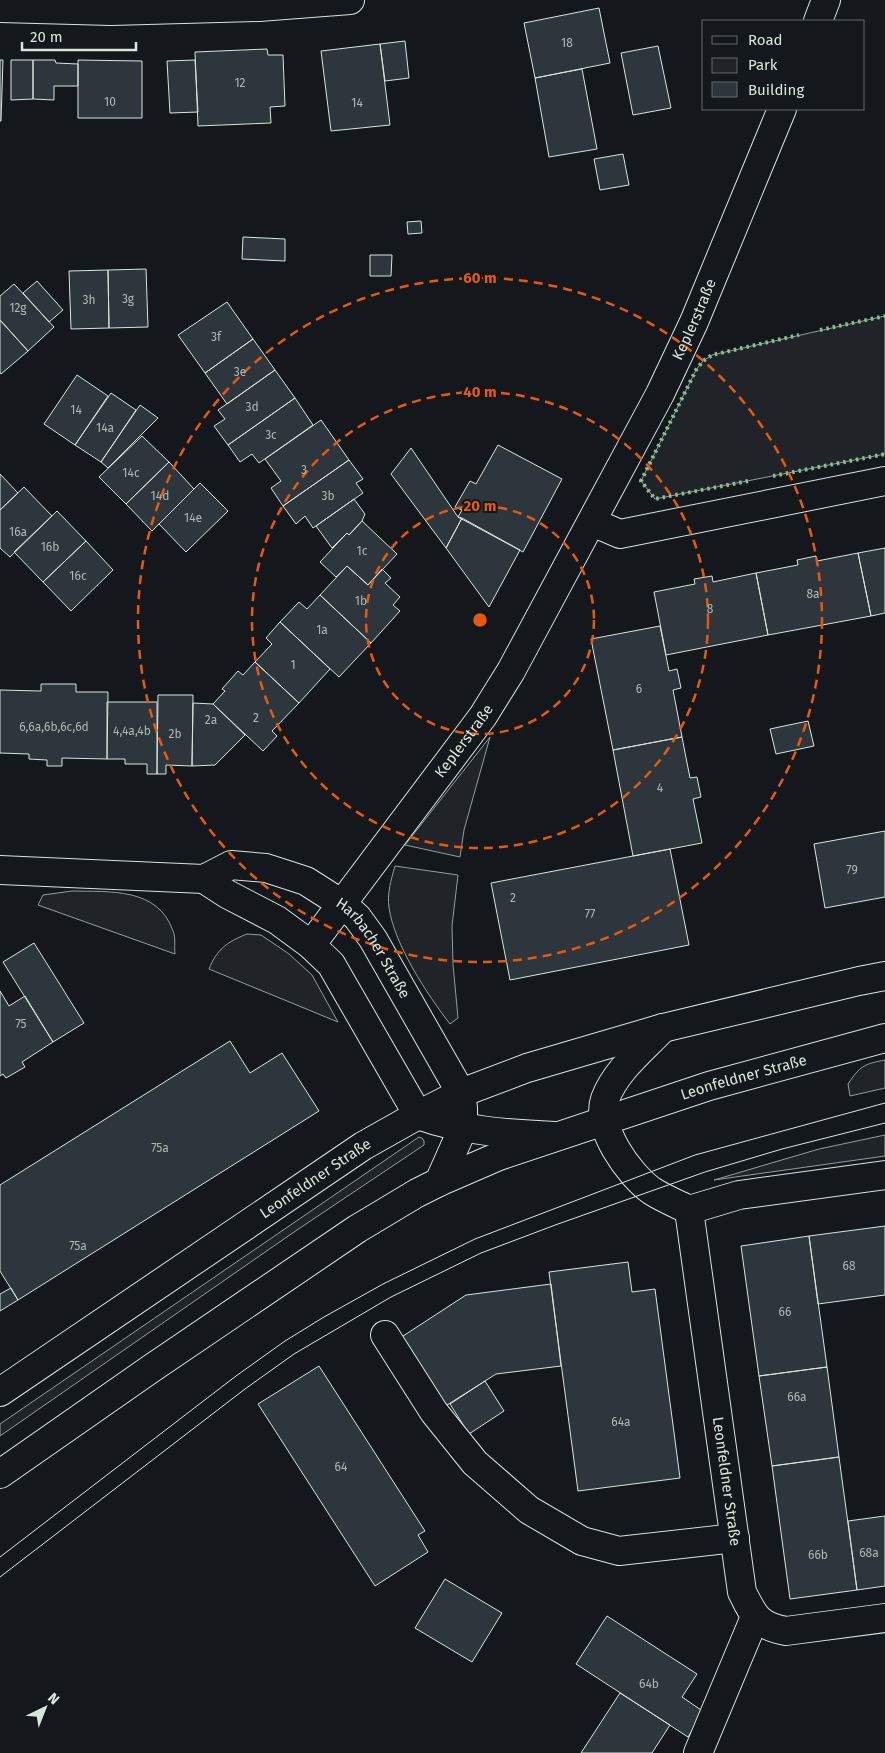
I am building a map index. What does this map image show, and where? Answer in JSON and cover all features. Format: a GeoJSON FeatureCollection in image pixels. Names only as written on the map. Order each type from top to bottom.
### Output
{"type":"FeatureCollection","features":[{"type":"Feature","properties":{"kind":"street"},"geometry":{"type":"LineString","coordinates":[[0,8],[111,11],[259,7],[350,0]]}},
{"type":"Feature","properties":{"kind":"street"},"geometry":{"type":"LineString","coordinates":[[818,20],[826,0]]}},
{"type":"Feature","properties":{"kind":"street","name":"Keplerstraße"},"geometry":{"type":"LineString","coordinates":[[311,946],[482,716],[511,671],[660,394],[694,322],[782,110]]}},
{"type":"Feature","properties":{"kind":"street"},"geometry":{"type":"LineString","coordinates":[[592,522],[620,534],[885,481]]}},
{"type":"Feature","properties":{"kind":"street","name":"Harbacher Straße"},"geometry":{"type":"LineString","coordinates":[[0,870],[204,879],[231,866],[266,868],[306,881],[342,904],[357,917],[373,938],[461,1093],[463,1128],[439,1182]]}},
{"type":"Feature","properties":{"kind":"street"},"geometry":{"type":"LineString","coordinates":[[204,879],[227,894],[277,920],[331,964],[418,1115],[439,1123],[498,1134],[555,1136]]}},
{"type":"Feature","properties":{"kind":"street","name":"Leonfeldner Straße"},"geometry":{"type":"LineString","coordinates":[[0,1392],[362,1146],[461,1093],[527,1068],[663,1028],[885,976]]}},
{"type":"Feature","properties":{"kind":"street"},"geometry":{"type":"LineString","coordinates":[[663,1028],[621,1071],[605,1100],[604,1121],[617,1152],[636,1176],[651,1190],[689,1210],[738,1195],[885,1175]]}},
{"type":"Feature","properties":{"kind":"street","name":"Leonfeldner Straße"},"geometry":{"type":"LineString","coordinates":[[0,1474],[357,1229],[439,1182],[499,1156],[555,1136],[709,1086],[885,1038]]}},
{"type":"Feature","properties":{"kind":"street","name":"Leonfeldner Straße"},"geometry":{"type":"LineString","coordinates":[[689,1210],[742,1592],[754,1617]]}},
{"type":"Feature","properties":{"kind":"street"},"geometry":{"type":"LineString","coordinates":[[386,1335],[434,1412],[475,1463],[529,1510],[582,1541],[619,1550],[735,1538]]}},
{"type":"Feature","properties":{"kind":"street"},"geometry":{"type":"LineString","coordinates":[[698,1753],[754,1617],[773,1628],[786,1631],[885,1618]]}},
{"type":"Feature","properties":{"kind":"green space"},"geometry":{"type":"Polygon","coordinates":[[[885,316],[885,454],[655,499],[641,481],[696,370],[703,361],[712,355],[885,316]]]}},
{"type":"Feature","properties":{"kind":"green space"},"geometry":{"type":"Polygon","coordinates":[[[490,737],[464,830],[460,857],[405,845],[490,737]]]}},
{"type":"Feature","properties":{"kind":"green space"},"geometry":{"type":"Polygon","coordinates":[[[395,866],[458,875],[452,926],[458,1018],[450,1024],[413,969],[392,923],[389,897],[395,866]]]}},
{"type":"Feature","properties":{"kind":"green space"},"geometry":{"type":"Polygon","coordinates":[[[72,891],[116,892],[144,899],[156,906],[166,917],[173,931],[175,954],[38,905],[43,895],[72,891]]]}},
{"type":"Feature","properties":{"kind":"green space"},"geometry":{"type":"Polygon","coordinates":[[[247,934],[261,935],[289,954],[312,975],[338,1022],[209,969],[215,956],[223,947],[247,934]]]}},
{"type":"Feature","properties":{"kind":"green space"},"geometry":{"type":"Polygon","coordinates":[[[885,1060],[885,1088],[850,1096],[848,1084],[856,1073],[867,1065],[885,1060]]]}},
{"type":"Feature","properties":{"kind":"green space"},"geometry":{"type":"Polygon","coordinates":[[[885,1135],[885,1156],[714,1180],[819,1149],[885,1135]]]}},
{"type":"Feature","properties":{"kind":"green space"},"geometry":{"type":"Polygon","coordinates":[[[419,1137],[424,1141],[424,1145],[294,1232],[0,1436],[0,1424],[419,1137]]]}},
{"type":"Feature","properties":{"kind":"building"},"geometry":{"type":"Polygon","coordinates":[[[599,8],[610,63],[535,78],[524,23],[599,8]]]}},
{"type":"Feature","properties":{"kind":"building"},"geometry":{"type":"Polygon","coordinates":[[[405,41],[409,78],[385,81],[380,44],[405,41]]]}},
{"type":"Feature","properties":{"kind":"building"},"geometry":{"type":"Polygon","coordinates":[[[380,44],[390,125],[331,131],[321,51],[380,44]]]}},
{"type":"Feature","properties":{"kind":"building"},"geometry":{"type":"Polygon","coordinates":[[[658,46],[671,108],[633,115],[621,53],[658,46]]]}},
{"type":"Feature","properties":{"kind":"building"},"geometry":{"type":"Polygon","coordinates":[[[267,49],[268,55],[283,55],[285,106],[270,107],[271,123],[198,126],[195,52],[267,49]]]}},
{"type":"Feature","properties":{"kind":"building"},"geometry":{"type":"Polygon","coordinates":[[[0,60],[3,60],[1,121],[0,121],[0,60]]]}},
{"type":"Feature","properties":{"kind":"building"},"geometry":{"type":"Polygon","coordinates":[[[11,60],[33,60],[33,99],[11,100],[11,60]]]}},
{"type":"Feature","properties":{"kind":"building"},"geometry":{"type":"Polygon","coordinates":[[[33,60],[55,60],[56,63],[78,64],[78,86],[54,86],[54,100],[33,99],[33,60]]]}},
{"type":"Feature","properties":{"kind":"building"},"geometry":{"type":"Polygon","coordinates":[[[78,60],[142,61],[142,118],[78,118],[78,60]]]}},
{"type":"Feature","properties":{"kind":"building"},"geometry":{"type":"Polygon","coordinates":[[[195,60],[198,112],[170,113],[167,61],[195,60]]]}},
{"type":"Feature","properties":{"kind":"building"},"geometry":{"type":"Polygon","coordinates":[[[582,69],[597,149],[549,157],[535,78],[582,69]]]}},
{"type":"Feature","properties":{"kind":"building"},"geometry":{"type":"Polygon","coordinates":[[[623,154],[629,185],[600,190],[594,159],[623,154]]]}},
{"type":"Feature","properties":{"kind":"building"},"geometry":{"type":"Polygon","coordinates":[[[421,221],[422,233],[408,234],[407,222],[421,221]]]}},
{"type":"Feature","properties":{"kind":"building"},"geometry":{"type":"Polygon","coordinates":[[[243,237],[285,239],[285,261],[242,259],[243,237]]]}},
{"type":"Feature","properties":{"kind":"building"},"geometry":{"type":"Polygon","coordinates":[[[370,255],[392,255],[391,276],[370,276],[370,255]]]}},
{"type":"Feature","properties":{"kind":"building"},"geometry":{"type":"Polygon","coordinates":[[[146,269],[148,327],[109,328],[108,270],[146,269]]]}},
{"type":"Feature","properties":{"kind":"building"},"geometry":{"type":"Polygon","coordinates":[[[108,270],[109,328],[71,329],[69,271],[108,270]]]}},
{"type":"Feature","properties":{"kind":"building"},"geometry":{"type":"Polygon","coordinates":[[[37,281],[63,310],[49,322],[23,293],[37,281]]]}},
{"type":"Feature","properties":{"kind":"building"},"geometry":{"type":"Polygon","coordinates":[[[14,284],[54,327],[28,351],[0,320],[0,296],[14,284]]]}},
{"type":"Feature","properties":{"kind":"building"},"geometry":{"type":"Polygon","coordinates":[[[227,302],[253,339],[205,373],[178,335],[227,302]]]}},
{"type":"Feature","properties":{"kind":"building"},"geometry":{"type":"Polygon","coordinates":[[[0,320],[28,351],[1,374],[0,372],[0,320]]]}},
{"type":"Feature","properties":{"kind":"building"},"geometry":{"type":"Polygon","coordinates":[[[253,339],[275,370],[227,404],[205,373],[253,339]]]}},
{"type":"Feature","properties":{"kind":"building"},"geometry":{"type":"Polygon","coordinates":[[[275,370],[295,398],[228,445],[214,426],[225,419],[218,410],[275,370]]]}},
{"type":"Feature","properties":{"kind":"building"},"geometry":{"type":"Polygon","coordinates":[[[77,375],[108,396],[75,445],[44,424],[77,375]]]}},
{"type":"Feature","properties":{"kind":"building"},"geometry":{"type":"Polygon","coordinates":[[[111,393],[136,410],[101,462],[75,445],[111,393]]]}},
{"type":"Feature","properties":{"kind":"building"},"geometry":{"type":"Polygon","coordinates":[[[295,398],[313,425],[259,463],[252,454],[240,462],[228,445],[295,398]]]}},
{"type":"Feature","properties":{"kind":"building"},"geometry":{"type":"Polygon","coordinates":[[[140,405],[158,418],[108,468],[101,462],[140,405]]]}},
{"type":"Feature","properties":{"kind":"building"},"geometry":{"type":"Polygon","coordinates":[[[321,420],[349,460],[283,506],[271,488],[281,481],[265,459],[321,420]]]}},
{"type":"Feature","properties":{"kind":"building"},"geometry":{"type":"Polygon","coordinates":[[[142,436],[169,462],[126,504],[99,477],[142,436]]]}},
{"type":"Feature","properties":{"kind":"building"},"geometry":{"type":"Polygon","coordinates":[[[498,445],[562,479],[523,552],[458,517],[462,510],[455,507],[470,481],[476,484],[498,445]]]}},
{"type":"Feature","properties":{"kind":"building"},"geometry":{"type":"Polygon","coordinates":[[[411,448],[458,517],[462,518],[446,548],[391,474],[411,448]]]}},
{"type":"Feature","properties":{"kind":"building"},"geometry":{"type":"Polygon","coordinates":[[[349,460],[363,479],[356,483],[363,493],[313,528],[305,516],[296,524],[283,506],[349,460]]]}},
{"type":"Feature","properties":{"kind":"building"},"geometry":{"type":"Polygon","coordinates":[[[169,462],[194,489],[152,531],[126,504],[169,462]]]}},
{"type":"Feature","properties":{"kind":"building"},"geometry":{"type":"Polygon","coordinates":[[[0,474],[18,493],[0,510],[0,474]]]}},
{"type":"Feature","properties":{"kind":"building"},"geometry":{"type":"Polygon","coordinates":[[[200,483],[228,511],[186,552],[159,524],[200,483]]]}},
{"type":"Feature","properties":{"kind":"building"},"geometry":{"type":"Polygon","coordinates":[[[24,487],[52,516],[10,557],[0,548],[0,510],[24,487]]]}},
{"type":"Feature","properties":{"kind":"building"},"geometry":{"type":"Polygon","coordinates":[[[354,499],[365,514],[362,521],[349,535],[347,533],[332,548],[316,526],[354,499]]]}},
{"type":"Feature","properties":{"kind":"building"},"geometry":{"type":"Polygon","coordinates":[[[57,511],[86,541],[43,582],[14,552],[57,511]]]}},
{"type":"Feature","properties":{"kind":"building"},"geometry":{"type":"Polygon","coordinates":[[[462,518],[520,550],[489,607],[446,548],[462,518]]]}},
{"type":"Feature","properties":{"kind":"building"},"geometry":{"type":"Polygon","coordinates":[[[362,521],[397,554],[368,585],[347,566],[336,577],[320,562],[347,533],[349,535],[362,521]]]}},
{"type":"Feature","properties":{"kind":"building"},"geometry":{"type":"Polygon","coordinates":[[[86,541],[113,570],[71,611],[43,582],[86,541]]]}},
{"type":"Feature","properties":{"kind":"building"},"geometry":{"type":"Polygon","coordinates":[[[885,548],[885,613],[871,616],[858,553],[885,548]]]}},
{"type":"Feature","properties":{"kind":"building"},"geometry":{"type":"Polygon","coordinates":[[[858,553],[871,616],[768,635],[756,573],[798,565],[797,560],[816,556],[817,561],[858,553]]]}},
{"type":"Feature","properties":{"kind":"building"},"geometry":{"type":"Polygon","coordinates":[[[347,566],[368,585],[382,569],[391,578],[385,583],[400,597],[393,605],[400,611],[371,643],[320,595],[347,566]]]}},
{"type":"Feature","properties":{"kind":"building"},"geometry":{"type":"Polygon","coordinates":[[[756,573],[768,635],[666,655],[654,592],[695,584],[694,579],[712,576],[713,582],[756,573]]]}},
{"type":"Feature","properties":{"kind":"building"},"geometry":{"type":"Polygon","coordinates":[[[320,595],[371,643],[339,677],[280,622],[299,602],[307,609],[320,595]]]}},
{"type":"Feature","properties":{"kind":"building"},"geometry":{"type":"Polygon","coordinates":[[[280,622],[330,669],[299,703],[255,662],[272,644],[266,638],[280,622]]]}},
{"type":"Feature","properties":{"kind":"building"},"geometry":{"type":"Polygon","coordinates":[[[660,626],[669,671],[677,669],[681,688],[673,690],[682,737],[613,750],[591,639],[660,626]]]}},
{"type":"Feature","properties":{"kind":"building"},"geometry":{"type":"Polygon","coordinates":[[[255,662],[299,703],[272,731],[277,736],[263,751],[213,704],[225,691],[222,689],[238,671],[243,675],[255,662]]]}},
{"type":"Feature","properties":{"kind":"building"},"geometry":{"type":"Polygon","coordinates":[[[41,684],[76,684],[76,692],[108,692],[107,759],[62,758],[62,766],[47,766],[47,760],[29,759],[29,754],[0,753],[0,690],[41,691],[41,684]]]}},
{"type":"Feature","properties":{"kind":"building"},"geometry":{"type":"Polygon","coordinates":[[[158,695],[193,695],[192,766],[166,765],[166,774],[157,774],[158,695]]]}},
{"type":"Feature","properties":{"kind":"building"},"geometry":{"type":"Polygon","coordinates":[[[107,702],[157,702],[157,774],[147,774],[147,764],[125,764],[125,759],[107,759],[107,702]]]}},
{"type":"Feature","properties":{"kind":"building"},"geometry":{"type":"Polygon","coordinates":[[[193,703],[213,704],[245,735],[215,765],[192,766],[193,703]]]}},
{"type":"Feature","properties":{"kind":"building"},"geometry":{"type":"Polygon","coordinates":[[[808,721],[814,746],[776,754],[770,729],[808,721]]]}},
{"type":"Feature","properties":{"kind":"building"},"geometry":{"type":"Polygon","coordinates":[[[682,737],[690,778],[697,777],[701,797],[693,799],[702,843],[633,856],[613,750],[682,737]]]}},
{"type":"Feature","properties":{"kind":"building"},"geometry":{"type":"Polygon","coordinates":[[[885,831],[885,897],[825,908],[814,844],[885,831]]]}},
{"type":"Feature","properties":{"kind":"building"},"geometry":{"type":"Polygon","coordinates":[[[670,849],[689,945],[510,980],[491,883],[670,849]]]}},
{"type":"Feature","properties":{"kind":"building"},"geometry":{"type":"Polygon","coordinates":[[[34,943],[84,1023],[53,1042],[3,962],[34,943]]]}},
{"type":"Feature","properties":{"kind":"building"},"geometry":{"type":"Polygon","coordinates":[[[0,991],[9,1006],[25,996],[53,1042],[22,1062],[25,1067],[6,1078],[3,1074],[0,1076],[0,991]]]}},
{"type":"Feature","properties":{"kind":"building"},"geometry":{"type":"Polygon","coordinates":[[[230,1041],[250,1073],[282,1053],[319,1111],[18,1300],[0,1271],[0,1185],[230,1041]]]}},
{"type":"Feature","properties":{"kind":"building"},"geometry":{"type":"Polygon","coordinates":[[[885,1226],[885,1295],[818,1304],[809,1236],[885,1226]]]}},
{"type":"Feature","properties":{"kind":"building"},"geometry":{"type":"Polygon","coordinates":[[[809,1236],[827,1367],[759,1376],[741,1246],[809,1236]]]}},
{"type":"Feature","properties":{"kind":"building"},"geometry":{"type":"Polygon","coordinates":[[[628,1262],[632,1292],[655,1289],[680,1478],[578,1491],[549,1272],[628,1262]]]}},
{"type":"Feature","properties":{"kind":"building"},"geometry":{"type":"Polygon","coordinates":[[[551,1284],[561,1366],[496,1374],[444,1407],[400,1338],[466,1295],[551,1284]]]}},
{"type":"Feature","properties":{"kind":"building"},"geometry":{"type":"Polygon","coordinates":[[[11,1288],[18,1300],[0,1311],[0,1294],[11,1288]]]}},
{"type":"Feature","properties":{"kind":"building"},"geometry":{"type":"Polygon","coordinates":[[[319,1366],[425,1531],[418,1535],[428,1552],[375,1586],[258,1404],[319,1366]]]}},
{"type":"Feature","properties":{"kind":"building"},"geometry":{"type":"Polygon","coordinates":[[[827,1367],[839,1457],[772,1466],[759,1376],[827,1367]]]}},
{"type":"Feature","properties":{"kind":"building"},"geometry":{"type":"Polygon","coordinates":[[[485,1381],[504,1411],[469,1434],[450,1404],[485,1381]]]}},
{"type":"Feature","properties":{"kind":"building"},"geometry":{"type":"Polygon","coordinates":[[[839,1457],[857,1590],[790,1599],[772,1466],[839,1457]]]}},
{"type":"Feature","properties":{"kind":"building"},"geometry":{"type":"Polygon","coordinates":[[[885,1516],[885,1586],[857,1590],[848,1521],[885,1516]]]}},
{"type":"Feature","properties":{"kind":"building"},"geometry":{"type":"Polygon","coordinates":[[[445,1579],[502,1613],[472,1662],[415,1628],[445,1579]]]}},
{"type":"Feature","properties":{"kind":"building"},"geometry":{"type":"Polygon","coordinates":[[[607,1616],[697,1674],[682,1697],[704,1712],[688,1737],[576,1664],[607,1616]]]}},
{"type":"Feature","properties":{"kind":"building"},"geometry":{"type":"Polygon","coordinates":[[[620,1693],[670,1725],[652,1753],[581,1753],[620,1693]]]}},
{"type":"Feature","properties":{"kind":"tram line"},"geometry":{"type":"LineString","coordinates":[[0,1557],[236,1376],[285,1341],[383,1284],[475,1239],[695,1155],[885,1103]]}},
{"type":"Feature","properties":{"kind":"tram line"},"geometry":{"type":"LineString","coordinates":[[0,1577],[245,1389],[294,1354],[391,1297],[481,1253],[705,1172],[782,1149],[885,1123]]}},
{"type":"Feature","properties":{"kind":"hedge"},"geometry":{"type":"LineString","coordinates":[[820,330],[885,316]]}},
{"type":"Feature","properties":{"kind":"hedge"},"geometry":{"type":"LineString","coordinates":[[748,481],[655,499],[641,481],[696,370],[703,361],[712,355],[799,335]]}},
{"type":"Feature","properties":{"kind":"hedge"},"geometry":{"type":"LineString","coordinates":[[773,476],[885,454]]}}]}
